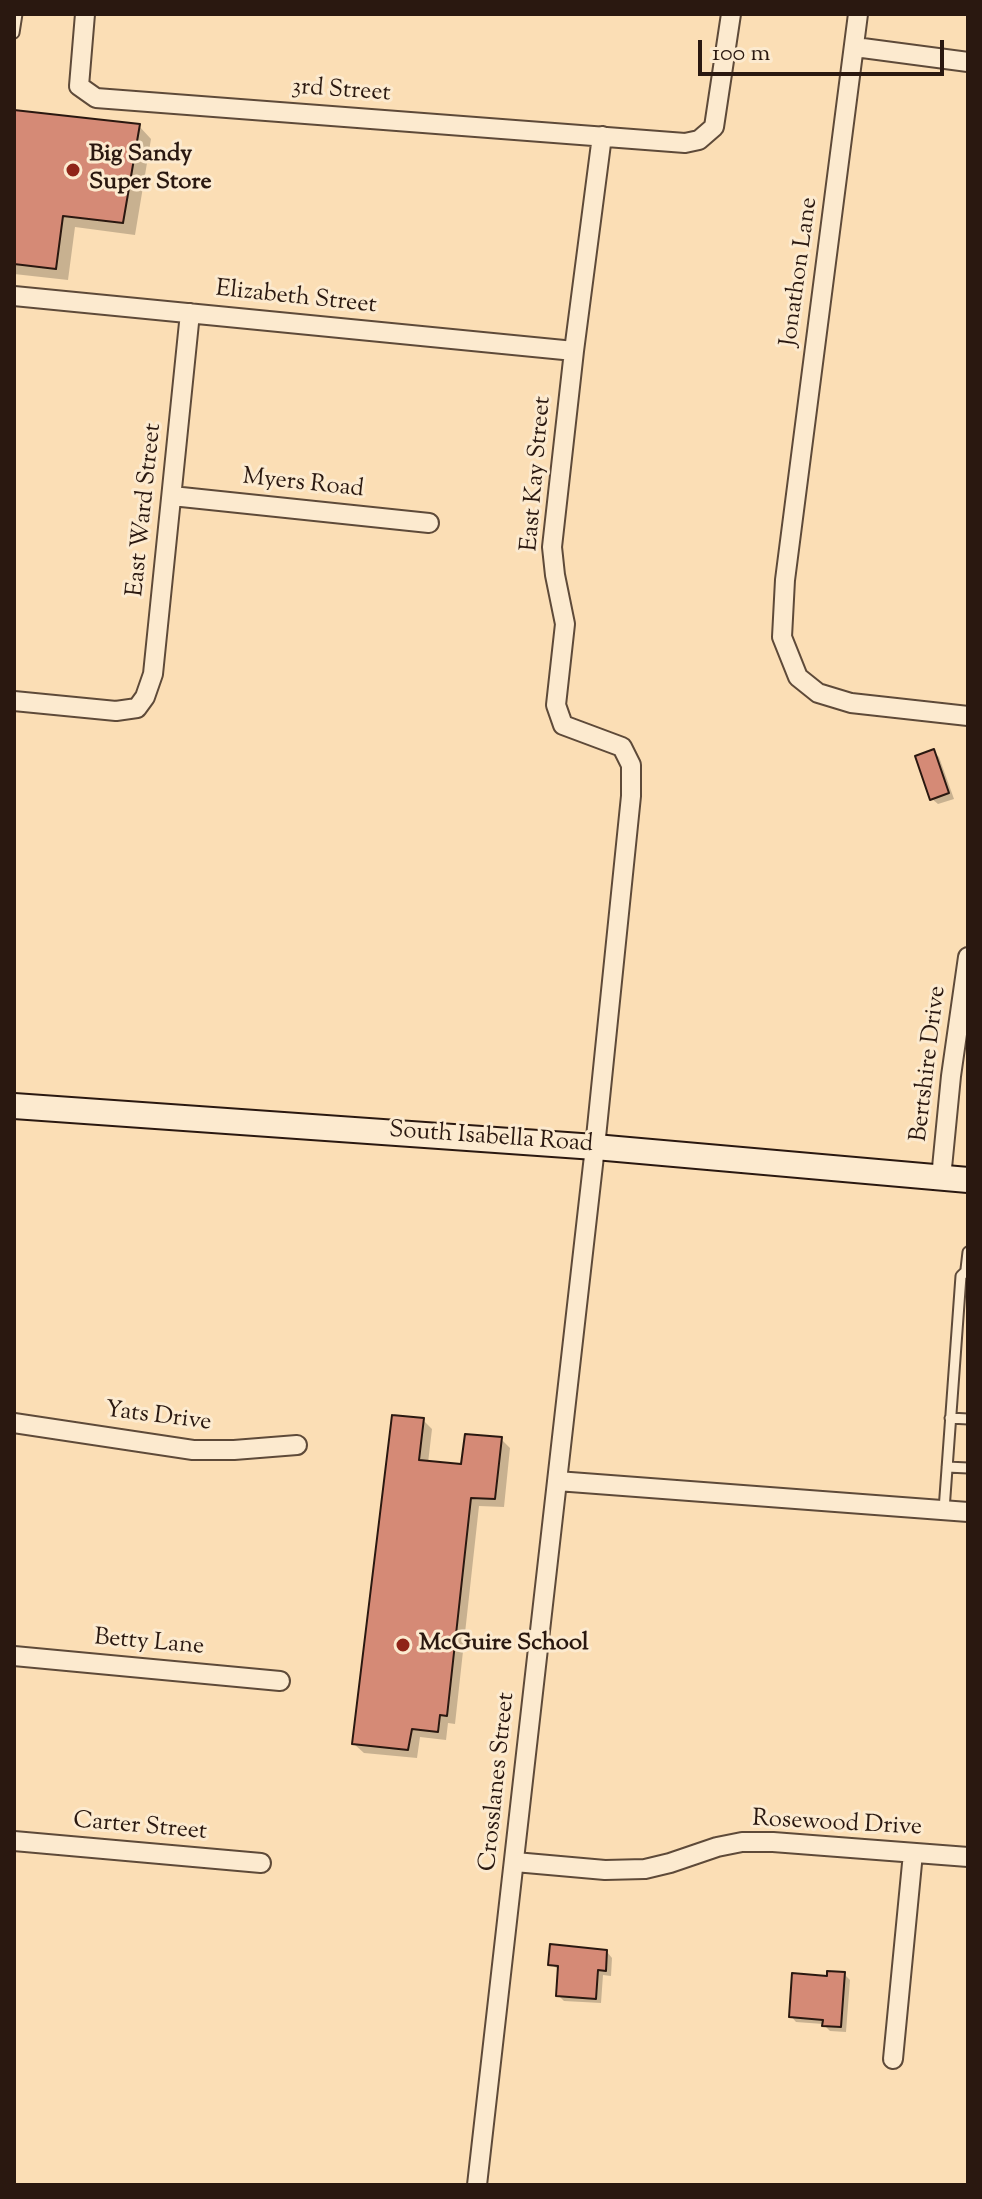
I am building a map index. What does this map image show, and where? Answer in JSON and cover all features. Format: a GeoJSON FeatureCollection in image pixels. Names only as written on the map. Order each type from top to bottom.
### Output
{"type":"FeatureCollection","features":[{"type":"Feature","properties":{"kind":"main road","name":"South Isabella Road"},"geometry":{"type":"LineString","coordinates":[[14,1106],[595,1147],[968,1180]]}},
{"type":"Feature","properties":{"kind":"street","name":"3rd Street"},"geometry":{"type":"LineString","coordinates":[[85,14],[79,86],[96,98],[602,136]]}},
{"type":"Feature","properties":{"kind":"street"},"geometry":{"type":"LineString","coordinates":[[602,136],[685,143],[699,140],[707,134],[714,127],[718,112],[731,14]]}},
{"type":"Feature","properties":{"kind":"street","name":"Jonathon Lane"},"geometry":{"type":"LineString","coordinates":[[858,14],[790,536],[782,637],[798,677],[818,693],[851,703],[968,716]]}},
{"type":"Feature","properties":{"kind":"street"},"geometry":{"type":"LineString","coordinates":[[855,47],[968,62]]}},
{"type":"Feature","properties":{"kind":"street","name":"East Kay Street"},"geometry":{"type":"LineString","coordinates":[[595,1147],[631,796],[631,765],[622,747],[563,725],[556,705],[565,624],[552,547],[602,136]]}},
{"type":"Feature","properties":{"kind":"street","name":"Elizabeth Street"},"geometry":{"type":"LineString","coordinates":[[14,296],[574,351]]}},
{"type":"Feature","properties":{"kind":"street","name":"East Ward Street"},"geometry":{"type":"LineString","coordinates":[[14,701],[116,711],[137,708],[145,697],[153,674],[190,313]]}},
{"type":"Feature","properties":{"kind":"street","name":"Myers Road"},"geometry":{"type":"LineString","coordinates":[[172,496],[429,523]]}},
{"type":"Feature","properties":{"kind":"street","name":"Bertshire Drive"},"geometry":{"type":"LineString","coordinates":[[941,1178],[951,1076],[968,957]]}},
{"type":"Feature","properties":{"kind":"street","name":"Crosslanes Street"},"geometry":{"type":"LineString","coordinates":[[477,2185],[595,1147]]}},
{"type":"Feature","properties":{"kind":"street","name":"Yats Drive"},"geometry":{"type":"LineString","coordinates":[[14,1423],[193,1450],[297,1445]]}},
{"type":"Feature","properties":{"kind":"street"},"geometry":{"type":"LineString","coordinates":[[557,1481],[968,1512]]}},
{"type":"Feature","properties":{"kind":"street","name":"Betty Lane"},"geometry":{"type":"LineString","coordinates":[[14,1656],[280,1681]]}},
{"type":"Feature","properties":{"kind":"street","name":"Carter Street"},"geometry":{"type":"LineString","coordinates":[[14,1841],[261,1863]]}},
{"type":"Feature","properties":{"kind":"street","name":"Rosewood Drive"},"geometry":{"type":"LineString","coordinates":[[515,1862],[605,1870],[645,1869],[742,1842],[968,1857]]}},
{"type":"Feature","properties":{"kind":"street"},"geometry":{"type":"LineString","coordinates":[[893,2059],[913,1853]]}},
{"type":"Feature","properties":{"kind":"lane"},"geometry":{"type":"LineString","coordinates":[[14,33],[17,14]]}},
{"type":"Feature","properties":{"kind":"lane"},"geometry":{"type":"LineString","coordinates":[[944,1510],[961,1276],[967,1269],[968,1252]]}},
{"type":"Feature","properties":{"kind":"lane"},"geometry":{"type":"LineString","coordinates":[[950,1418],[968,1419]]}},
{"type":"Feature","properties":{"kind":"lane"},"geometry":{"type":"LineString","coordinates":[[947,1467],[968,1468]]}},
{"type":"Feature","properties":{"kind":"building","name":"Big Sandy Super Store"},"geometry":{"type":"Polygon","coordinates":[[[14,110],[140,124],[123,223],[63,216],[56,269],[14,264],[14,110]]]}},
{"type":"Feature","properties":{"kind":"building"},"geometry":{"type":"Polygon","coordinates":[[[934,749],[949,793],[930,800],[915,756],[934,749]]]}},
{"type":"Feature","properties":{"kind":"building"},"geometry":{"type":"Polygon","coordinates":[[[392,1415],[424,1418],[419,1460],[461,1464],[465,1434],[502,1437],[495,1499],[471,1498],[447,1716],[440,1715],[438,1732],[412,1729],[408,1750],[352,1744],[392,1415]]]}},
{"type":"Feature","properties":{"kind":"building"},"geometry":{"type":"Polygon","coordinates":[[[550,1944],[607,1950],[606,1971],[598,1970],[596,1999],[556,1996],[558,1966],[548,1965],[550,1944]]]}},
{"type":"Feature","properties":{"kind":"building"},"geometry":{"type":"Polygon","coordinates":[[[827,1971],[845,1972],[841,2027],[822,2026],[823,2020],[789,2017],[792,1973],[827,1976],[827,1971]]]}},
{"type":"Feature","properties":{"kind":"place","name":"Big Sandy Super Store"},"geometry":{"type":"Point","coordinates":[73,170]}},
{"type":"Feature","properties":{"kind":"place","name":"McGuire School"},"geometry":{"type":"Point","coordinates":[403,1645]}}]}
